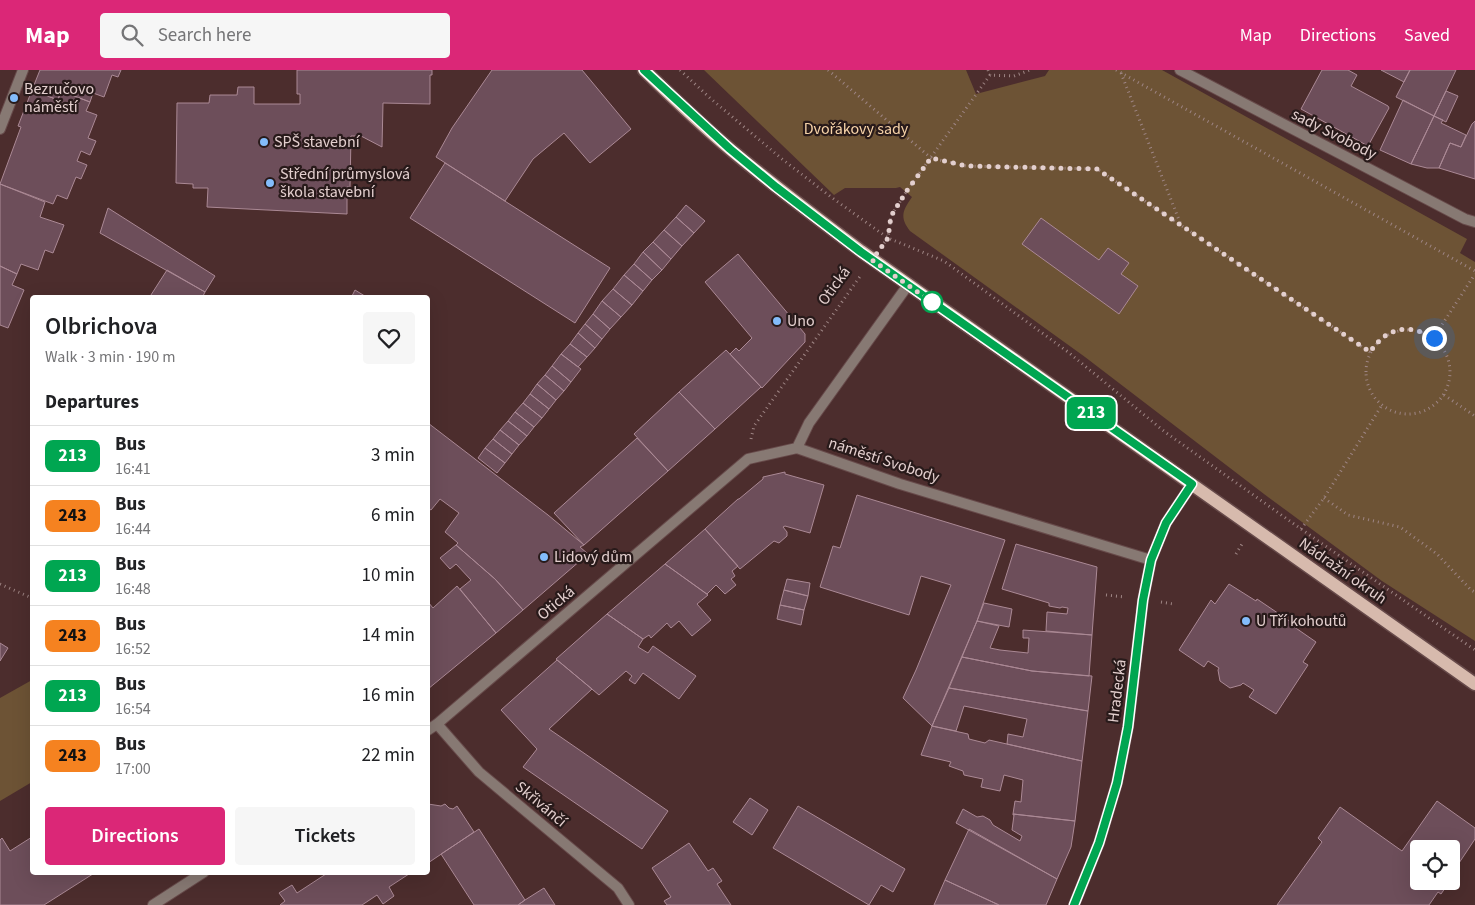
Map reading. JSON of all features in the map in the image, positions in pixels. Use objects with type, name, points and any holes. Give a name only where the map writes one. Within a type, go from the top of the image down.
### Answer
[{"type":"main road","points":[[644,70],[730,149],[776,187],[872,260],[1192,484]]},
{"type":"main road","name":"Hradecká","points":[[1074,905],[1099,843],[1117,783],[1128,727],[1143,600],[1151,560],[1166,523],[1192,484]]},
{"type":"main road","name":"Nádražní okruh","points":[[1192,484],[1475,684]]},
{"type":"street","points":[[0,130],[23,70]]},
{"type":"street","name":"sady Svobody","points":[[1180,70],[1465,219],[1475,222]]},
{"type":"street","points":[[797,448],[809,422],[908,285]]},
{"type":"street","name":"Otická","points":[[432,727],[748,458],[797,448]]},
{"type":"street","name":"náměstí Svobody","points":[[797,448],[900,484],[1151,560]]},
{"type":"street","name":"Skřivánčí","points":[[432,727],[479,772],[618,888],[629,905]]},
{"type":"street","points":[[153,905],[199,875]]},
{"type":"path","points":[[680,70],[710,98],[831,198],[888,238],[944,261],[1068,352],[1166,432],[1300,529],[1475,650]]},
{"type":"path","points":[[828,70],[931,158],[966,166],[1097,169],[1370,352]]},
{"type":"path","points":[[988,70],[990,75]]},
{"type":"path","points":[[990,75],[1014,76],[1030,70]]},
{"type":"path","points":[[1116,70],[1475,273],[1434,338]]},
{"type":"path","points":[[1121,72],[1181,225]]},
{"type":"path","points":[[888,238],[891,216],[906,192],[990,75]]},
{"type":"path","name":"Otická","points":[[748,458],[754,426],[888,238]]},
{"type":"path","points":[[1411,329],[1423,332],[1434,338],[1443,346],[1449,358],[1451,370],[1449,383],[1444,395],[1435,405],[1423,412],[1409,414],[1395,412],[1382,405],[1372,395],[1366,381],[1366,366],[1370,352],[1377,342],[1387,334],[1411,329]]},
{"type":"path","points":[[1444,395],[1475,416]]},
{"type":"path","points":[[1300,529],[1324,498],[1382,405]]},
{"type":"path","points":[[1324,498],[1348,515],[1400,527],[1437,554],[1475,592]]},
{"type":"path","points":[[0,584],[30,597]]},
{"type":"green space","name":"Dvořákovy sady","points":[[704,70],[966,70],[976,94],[1045,76],[1049,70],[1162,70],[1467,239],[1460,253],[1475,262],[1475,641],[1382,581],[1264,494],[1085,357],[910,231],[903,218],[906,206],[912,197],[900,187],[845,188],[834,195]]},
{"type":"green space","points":[[30,681],[30,783],[0,801],[0,698]]},
{"type":"building","points":[[40,70],[121,70],[118,77],[112,75],[104,97],[93,93],[90,102],[61,91],[58,100],[32,90]]},
{"type":"building","name":"SPŠ stavební","points":[[297,70],[432,70],[432,75],[430,75],[430,104],[383,103],[382,147],[361,136],[351,136],[350,187],[347,187],[347,214],[207,207],[208,188],[193,188],[193,184],[176,183],[177,103],[209,103],[210,95],[237,95],[238,87],[254,87],[254,104],[300,104],[300,94],[297,94]]},
{"type":"building","points":[[492,70],[582,70],[631,129],[590,163],[564,133],[533,159],[505,201],[436,157],[452,128]]},
{"type":"building","points":[[1322,70],[1348,70],[1357,75],[1351,86],[1388,106],[1389,108],[1368,146],[1301,109]]},
{"type":"building","points":[[1381,70],[1410,70],[1404,82]]},
{"type":"building","points":[[1410,70],[1456,70],[1434,116],[1396,97]]},
{"type":"building","points":[[32,90],[58,100],[61,91],[90,102],[86,111],[97,115],[88,138],[96,141],[90,155],[81,151],[77,161],[87,165],[81,179],[76,177],[67,199],[57,195],[53,204],[0,184],[21,127],[18,126]]},
{"type":"building","points":[[1446,91],[1458,96],[1446,122],[1434,116]]},
{"type":"building","points":[[1403,100],[1434,116],[1411,164],[1380,150]]},
{"type":"building","points":[[1434,116],[1443,120],[1441,123],[1466,135],[1461,147],[1450,143],[1439,168],[1427,168],[1411,164]]},
{"type":"building","points":[[1475,121],[1475,179],[1439,168],[1450,143],[1461,147]]},
{"type":"building","points":[[445,163],[610,268],[575,323],[410,218]]},
{"type":"building","points":[[0,184],[45,202],[40,217],[64,225],[53,253],[45,250],[38,270],[21,264],[17,274],[0,266]]},
{"type":"building","points":[[686,205],[705,221],[694,233],[676,217]]},
{"type":"building","points":[[108,208],[215,276],[205,292],[100,233]]},
{"type":"building","points":[[676,217],[694,233],[682,246],[664,230]]},
{"type":"building","points":[[1041,218],[1099,260],[1108,248],[1129,263],[1121,274],[1138,286],[1119,314],[1022,244]]},
{"type":"building","points":[[664,230],[682,246],[671,259],[653,242]]},
{"type":"building","points":[[653,242],[671,259],[662,270],[643,252]]},
{"type":"building","points":[[643,252],[662,270],[652,280],[634,264]]},
{"type":"building","points":[[738,254],[805,334],[805,342],[762,388],[730,354],[736,348],[739,351],[752,338],[705,282]]},
{"type":"building","points":[[634,264],[652,280],[643,291],[624,275]]},
{"type":"building","points":[[0,266],[17,274],[12,285],[24,290],[8,328],[0,325]]},
{"type":"building","points":[[167,270],[205,292],[204,295],[151,295]]},
{"type":"building","points":[[624,275],[643,291],[632,305],[613,289]]},
{"type":"building","points":[[613,289],[632,305],[621,317],[602,301]]},
{"type":"building","points":[[355,290],[363,295],[352,295]]},
{"type":"building","points":[[602,301],[621,317],[610,329],[593,314]]},
{"type":"building","points":[[593,314],[610,329],[602,339],[585,324]]},
{"type":"building","points":[[585,324],[602,339],[595,348],[578,333]]},
{"type":"building","points":[[578,333],[595,348],[587,357],[570,344]]},
{"type":"building","points":[[570,344],[587,357],[578,367],[561,354]]},
{"type":"building","points":[[726,350],[761,387],[715,429],[679,392]]},
{"type":"building","points":[[561,354],[581,369],[571,382],[552,366]]},
{"type":"building","points":[[552,366],[571,382],[564,391],[545,375]]},
{"type":"building","points":[[545,375],[564,391],[556,400],[537,384]]},
{"type":"building","points":[[537,384],[556,400],[549,409],[530,394]]},
{"type":"building","points":[[679,392],[715,429],[668,471],[634,434]]},
{"type":"building","points":[[530,394],[549,409],[542,418],[523,403]]},
{"type":"building","points":[[523,403],[542,418],[534,427],[515,412]]},
{"type":"building","points":[[515,412],[534,427],[527,436],[508,421]]},
{"type":"building","points":[[508,421],[527,436],[519,445],[500,430]]},
{"type":"building","points":[[430,425],[548,515],[584,545],[580,547],[588,554],[523,610],[495,579],[456,545],[458,543],[445,532],[459,513],[440,499],[431,510]]},
{"type":"building","points":[[500,430],[519,445],[512,454],[493,439]]},
{"type":"building","points":[[637,438],[668,471],[584,545],[554,513]]},
{"type":"building","points":[[493,439],[512,454],[505,463],[485,448]]},
{"type":"building","points":[[485,448],[505,463],[497,473],[478,458]]},
{"type":"building","points":[[785,472],[785,474],[824,485],[810,533],[783,527],[787,532],[787,536],[779,543],[774,541],[740,569],[705,529],[763,477]]},
{"type":"building","points":[[857,495],[1005,540],[977,621],[932,726],[903,698],[951,585],[921,576],[909,615],[820,587],[833,546],[840,548]]},
{"type":"building","points":[[705,529],[738,566],[732,571],[735,576],[731,579],[736,585],[725,594],[716,585],[707,594],[665,564]]},
{"type":"building","points":[[1016,544],[1097,567],[1092,635],[1046,631],[1047,612],[1067,614],[1068,608],[1049,606],[1049,603],[1002,589]]},
{"type":"building","points":[[456,545],[495,579],[523,610],[496,633],[460,589],[471,580],[456,564],[450,569],[440,558]]},
{"type":"building","points":[[665,564],[708,595],[697,604],[711,620],[692,636],[679,621],[671,628],[667,623],[651,638],[649,635],[643,639],[607,614]]},
{"type":"building","points":[[787,579],[810,583],[808,596],[784,590]]},
{"type":"building","points":[[1229,584],[1256,601],[1257,599],[1316,642],[1303,662],[1308,665],[1276,714],[1249,697],[1254,690],[1243,683],[1230,688],[1220,681],[1219,668],[1208,661],[1204,667],[1179,650],[1211,600],[1215,604]]},
{"type":"building","points":[[457,586],[496,633],[430,687],[430,604],[433,608]]},
{"type":"building","points":[[784,590],[808,596],[804,610],[780,605]]},
{"type":"building","points":[[984,603],[1012,609],[1009,627],[977,621]]},
{"type":"building","points":[[780,605],[804,610],[801,625],[777,619]]},
{"type":"building","points":[[607,614],[643,639],[638,647],[648,653],[653,646],[696,676],[679,699],[643,673],[635,684],[629,680],[632,676],[626,671],[599,695],[556,659]]},
{"type":"building","points":[[977,621],[999,626],[990,648],[1000,650],[1028,653],[1029,638],[1023,638],[1023,630],[1092,635],[1089,676],[1032,671],[962,657]]},
{"type":"building","points":[[0,643],[8,648],[0,661]]},
{"type":"building","points":[[962,657],[1032,671],[1092,676],[1088,711],[949,688]]},
{"type":"building","points":[[557,660],[592,689],[549,729],[668,811],[642,849],[523,767],[537,749],[501,710]]},
{"type":"building","points":[[949,688],[1088,711],[1082,761],[1007,744],[1008,734],[1023,737],[1027,719],[964,706],[956,731],[932,726]]},
{"type":"building","points":[[932,726],[968,734],[969,739],[985,743],[989,740],[1082,761],[1075,821],[1013,814],[1015,801],[1021,802],[1023,780],[1004,775],[1000,791],[981,787],[983,779],[964,775],[963,771],[949,766],[951,762],[921,755]]},
{"type":"building","points":[[750,798],[768,810],[752,835],[733,822]]},
{"type":"building","points":[[1437,801],[1475,828],[1475,839],[1460,862],[1460,840],[1410,840],[1410,890],[1444,890],[1441,894],[1438,892],[1429,905],[1277,905],[1322,842],[1318,838],[1340,807],[1402,851]]},
{"type":"building","points":[[430,804],[441,806],[445,804],[453,809],[457,806],[474,832],[430,862]]},
{"type":"building","points":[[798,806],[905,869],[893,892],[881,885],[869,905],[773,848]]},
{"type":"building","points":[[963,809],[977,817],[983,816],[990,820],[993,825],[1020,841],[1022,836],[1012,830],[1013,814],[1075,821],[1071,847],[1057,879],[956,823]]},
{"type":"building","points":[[479,829],[525,900],[518,905],[474,905],[441,854]]},
{"type":"building","points":[[969,829],[1057,879],[1046,905],[999,905],[945,880]]},
{"type":"building","points":[[2,838],[10,851],[30,838],[30,875],[91,875],[44,905],[0,905],[0,840]]},
{"type":"building","points":[[689,843],[708,871],[713,868],[722,881],[717,884],[731,905],[667,905],[664,901],[671,897],[652,868]]},
{"type":"building","points":[[324,875],[407,875],[389,887],[394,896],[383,904],[377,895],[362,905],[280,905],[285,901],[279,893],[292,885],[297,893]]},
{"type":"building","points":[[945,880],[999,905],[934,905]]},
{"type":"building","points":[[544,888],[555,905],[518,905],[525,900]]},
{"type":"bus line","name":"213","points":[[644,70],[730,149],[861,252],[1192,484],[1166,523],[1151,560],[1143,600],[1128,727],[1122,761],[1099,843],[1074,905]]},
{"type":"place","name":"Bezručovo náměstí","points":[[14,98]]},
{"type":"place","name":"SPŠ stavební","points":[[264,142]]},
{"type":"place","name":"Střední průmyslová škola stavební","points":[[270,183]]},
{"type":"place","name":"Uno","points":[[777,321]]},
{"type":"place","name":"Lidový dům","points":[[544,557]]},
{"type":"place","name":"U Tří kohoutů","points":[[1246,621]]},
{"type":"route","points":[[932,302],[872,260],[888,238],[891,216],[931,158],[966,166],[1097,169],[1370,352],[1377,342],[1387,334],[1399,330],[1411,329],[1423,332],[1434,338]]}]
